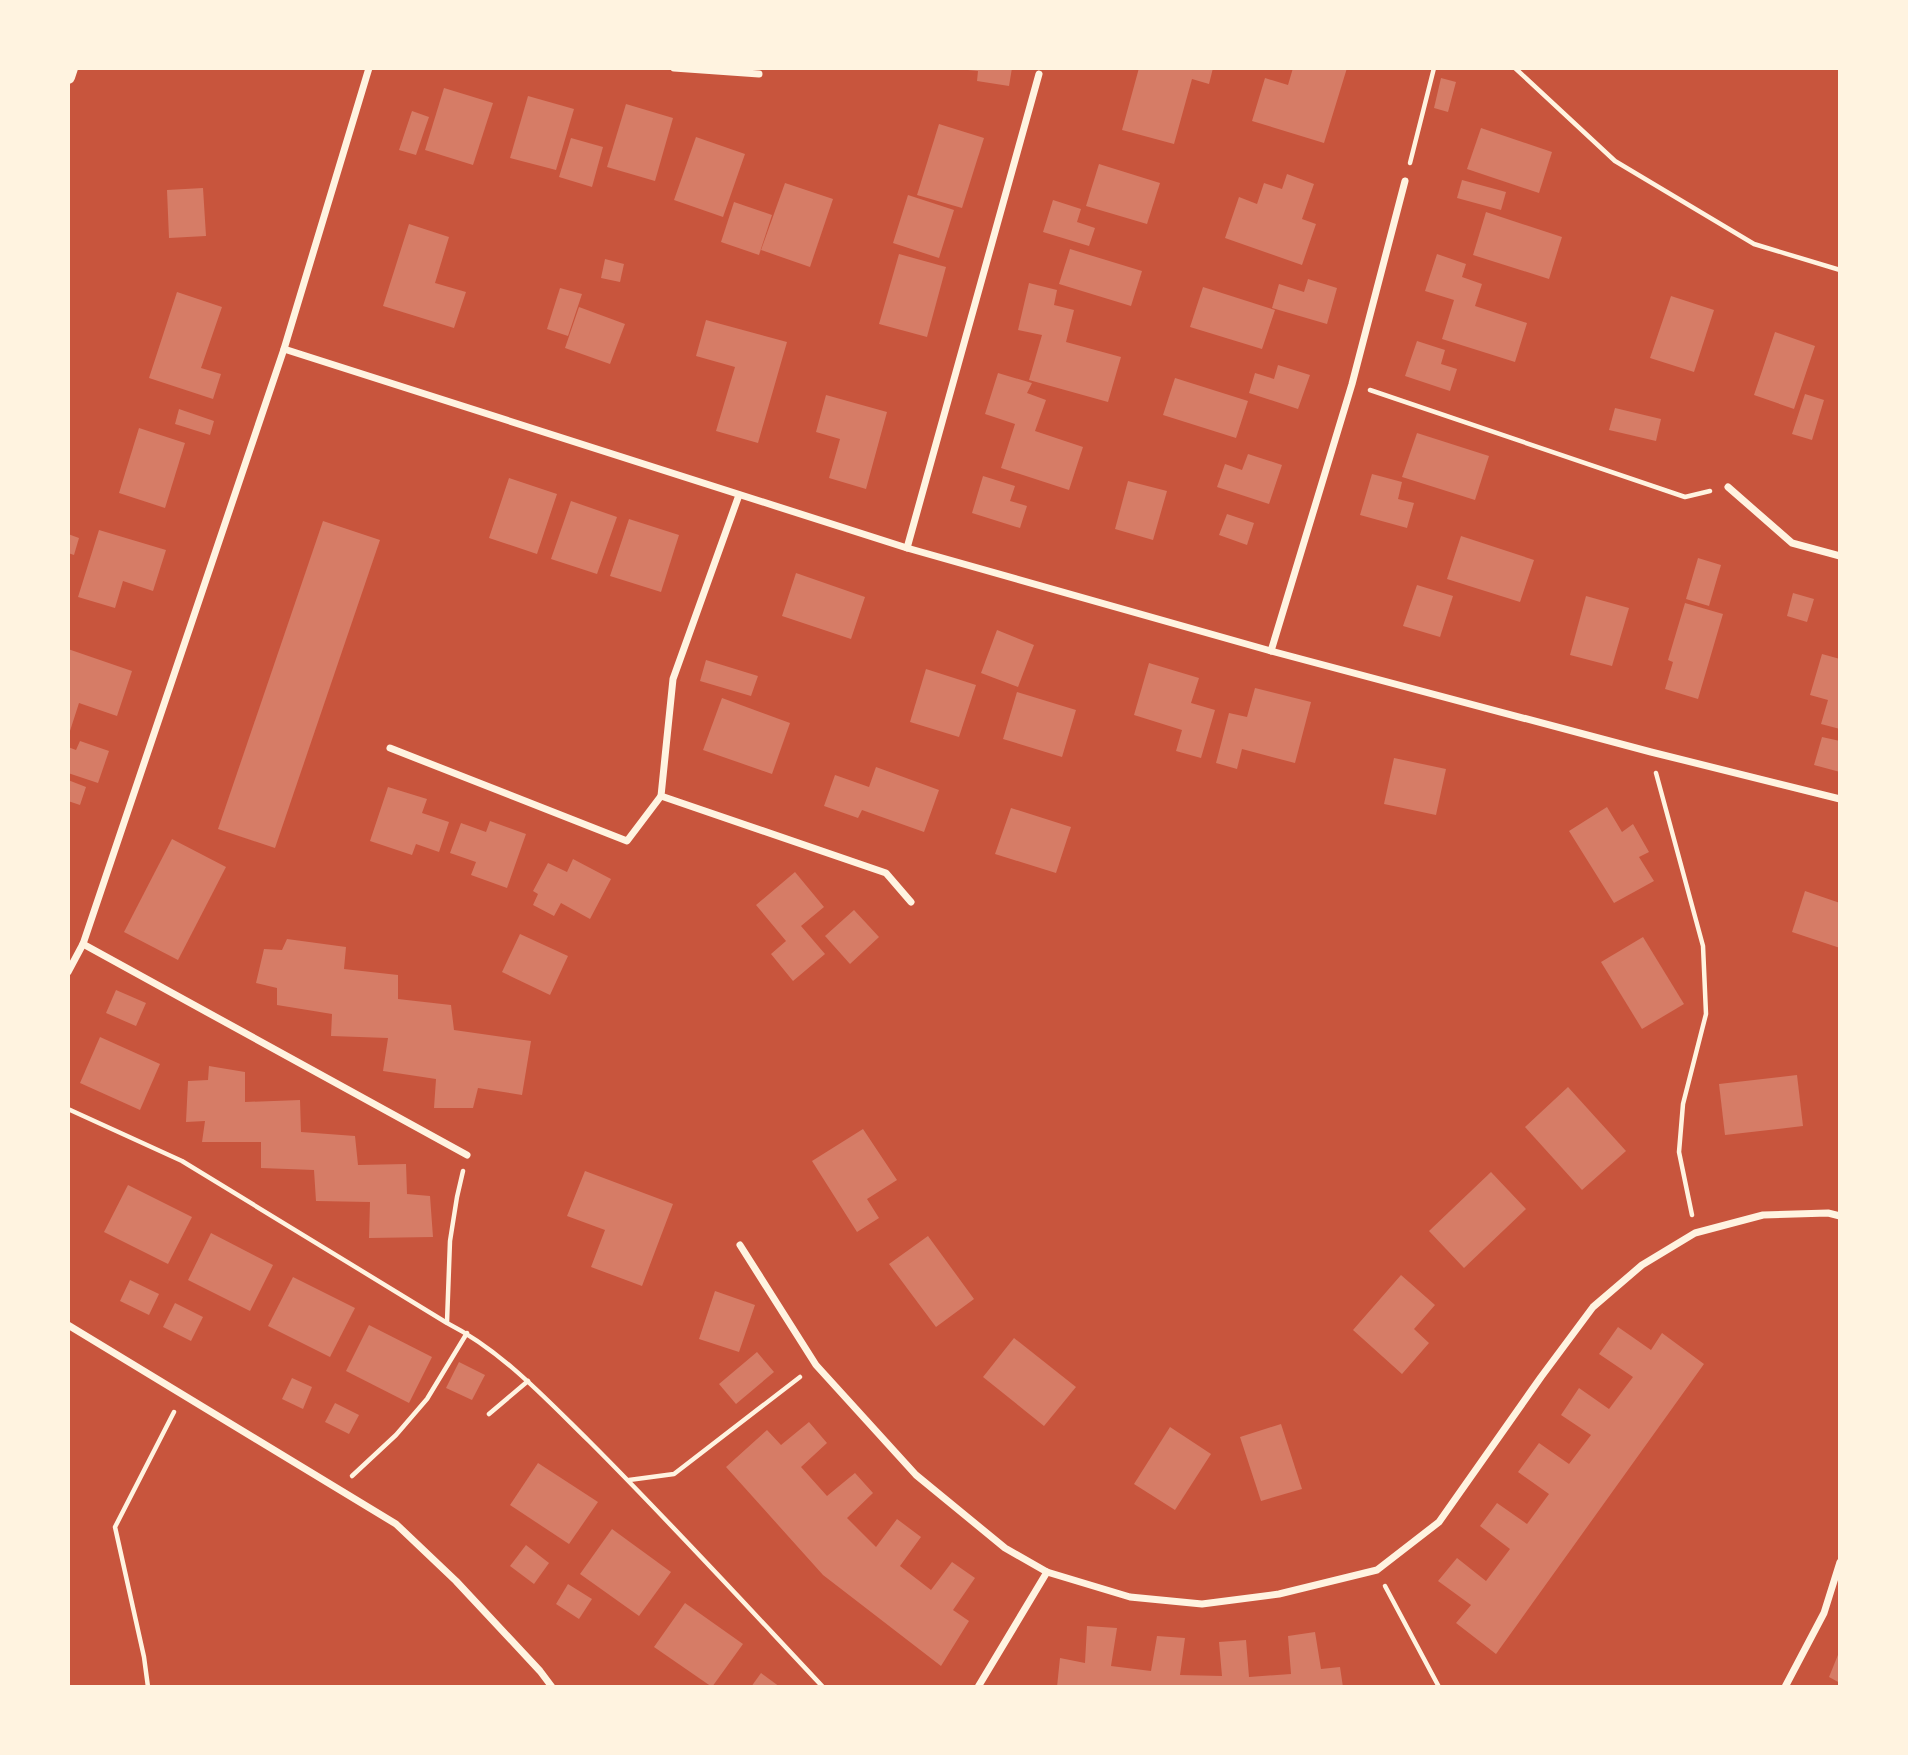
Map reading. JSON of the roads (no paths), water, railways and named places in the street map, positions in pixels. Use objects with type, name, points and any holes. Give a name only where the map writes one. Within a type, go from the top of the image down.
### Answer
[{"type":"main road","points":[[68,78],[71,68]]},
{"type":"street","points":[[68,972],[83,944],[284,349],[369,68]]},
{"type":"street","points":[[674,68],[759,74]]},
{"type":"street","points":[[907,548],[1039,74]]},
{"type":"street","points":[[1271,651],[1352,384],[1405,181]]},
{"type":"street","points":[[284,349],[907,548],[1271,651],[1840,799]]},
{"type":"street","points":[[1728,487],[1792,543],[1840,556]]},
{"type":"street","points":[[390,748],[627,841],[661,796],[673,679],[739,495]]},
{"type":"street","points":[[661,796],[887,873],[911,902]]},
{"type":"street","points":[[83,944],[467,1155]]},
{"type":"street","points":[[740,1245],[816,1365],[916,1475],[1005,1548],[1047,1572],[1130,1597],[1202,1604],[1279,1594],[1377,1570],[1439,1522],[1593,1307],[1642,1265],[1695,1233],[1763,1215],[1828,1213],[1840,1216]]},
{"type":"street","points":[[68,1325],[396,1524],[456,1581],[552,1687]]},
{"type":"street","points":[[1785,1687],[1824,1613],[1840,1562]]},
{"type":"street","points":[[978,1687],[1047,1572]]}]
